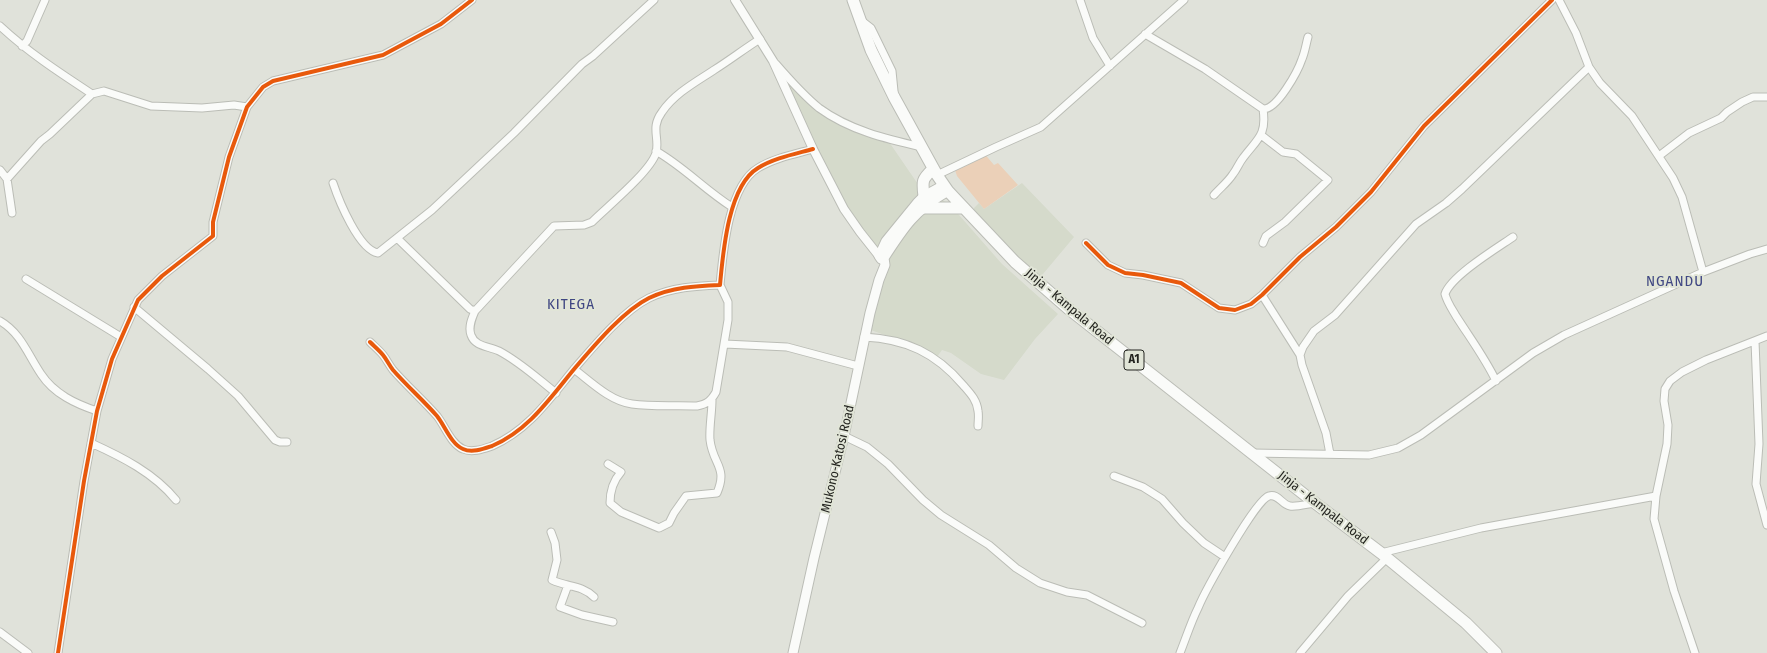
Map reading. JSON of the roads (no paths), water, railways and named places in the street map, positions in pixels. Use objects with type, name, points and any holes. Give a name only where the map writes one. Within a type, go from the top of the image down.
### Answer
[{"type":"highway","name":"Jinja - Kampala Road","points":[[853,0],[871,50],[894,97],[935,172],[946,188],[1015,262],[1045,290],[1314,503],[1384,556],[1466,623],[1496,653]]},
{"type":"highway","points":[[924,196],[922,185],[924,177],[935,172]]},
{"type":"highway","points":[[923,208],[964,208]]},
{"type":"main road","points":[[883,260],[886,241],[895,229],[924,196],[946,188]]},
{"type":"main road","points":[[883,260],[904,228],[923,208],[946,188]]},
{"type":"main road","name":"Mukono-Katosi Road","points":[[793,653],[814,558],[844,436],[864,337],[883,260]]},
{"type":"street","points":[[22,46],[27,41],[45,0]]},
{"type":"street","points":[[58,653],[97,411],[121,337],[138,300],[162,276],[213,236],[213,222],[229,156],[247,108],[268,83],[383,55],[441,24],[472,0]]},
{"type":"street","points":[[333,183],[348,218],[365,246],[372,252],[378,253],[398,239],[432,210],[514,133],[582,64],[593,56],[654,0]]},
{"type":"street","points":[[735,0],[773,61],[813,149],[844,209],[860,232],[883,260]]},
{"type":"street","points":[[1080,0],[1093,38],[1110,66]]},
{"type":"street","points":[[935,172],[1041,127],[1184,0]]},
{"type":"street","points":[[1086,243],[1108,265],[1125,273],[1144,275],[1181,283],[1219,308],[1235,310],[1251,304],[1300,257],[1336,227],[1371,192],[1429,121],[1552,0]]},
{"type":"street","points":[[1559,0],[1576,33],[1589,68],[1600,83],[1632,116],[1673,178],[1682,197],[1703,272]]},
{"type":"street","points":[[0,26],[22,46],[49,66],[92,94]]},
{"type":"street","points":[[1145,34],[1205,69],[1263,109],[1269,109],[1291,82],[1302,60],[1308,37]]},
{"type":"street","points":[[556,393],[511,358],[494,349],[481,346],[471,336],[470,328],[475,311],[554,226],[584,225],[592,222],[639,176],[650,163],[656,151],[655,128],[659,116],[664,108],[678,95],[760,39]]},
{"type":"street","points":[[773,61],[806,97],[833,116],[878,137],[922,147]]},
{"type":"street","points":[[1300,355],[1303,347],[1314,331],[1335,315],[1416,224],[1446,203],[1462,189],[1589,68]]},
{"type":"street","points":[[7,179],[37,144],[50,134],[92,94],[104,91],[151,106],[202,108],[234,105],[247,108]]},
{"type":"street","points":[[1659,156],[1688,133],[1721,118],[1742,102],[1753,97],[1767,97]]},
{"type":"street","points":[[1214,195],[1234,174],[1241,161],[1258,142],[1265,120],[1263,109]]},
{"type":"street","points":[[1261,136],[1283,152],[1296,154],[1328,180],[1285,222],[1266,236],[1263,244]]},
{"type":"street","points":[[608,464],[621,472],[616,478],[610,494],[610,503],[621,512],[659,528],[669,523],[686,496],[717,493],[722,482],[721,471],[712,455],[710,438],[712,400],[716,392],[728,320],[728,302],[720,285],[724,249],[732,207],[749,175],[757,168],[765,164],[813,149]]},
{"type":"street","points":[[656,151],[672,161],[716,197],[732,207]]},
{"type":"street","points":[[0,170],[7,179],[12,213]]},
{"type":"street","points":[[1496,381],[1489,365],[1446,299],[1445,294],[1452,283],[1481,259],[1513,237]]},
{"type":"street","points":[[398,239],[449,290],[470,309],[475,311]]},
{"type":"street","points":[[1252,453],[1369,455],[1398,448],[1421,436],[1533,353],[1564,335],[1703,272],[1767,249]]},
{"type":"street","points":[[26,278],[121,337]]},
{"type":"street","points":[[370,342],[382,354],[392,369],[434,412],[453,440],[461,448],[469,451],[488,448],[507,440],[526,425],[556,393],[574,369],[628,312],[649,298],[670,290],[694,286],[720,285]]},
{"type":"street","points":[[1262,295],[1300,355],[1326,433],[1330,454]]},
{"type":"street","points":[[134,307],[238,396],[275,440],[287,442]]},
{"type":"street","points":[[0,321],[18,336],[26,346],[42,376],[47,382],[72,402],[97,411]]},
{"type":"street","points":[[1696,653],[1674,591],[1656,532],[1654,519],[1656,496],[1667,444],[1668,425],[1664,401],[1665,389],[1670,380],[1682,372],[1706,360],[1767,336]]},
{"type":"street","points":[[864,337],[880,338],[902,343],[929,354],[944,365],[974,398],[978,410],[978,426]]},
{"type":"street","points":[[1755,341],[1759,444],[1756,484],[1767,525]]},
{"type":"street","points":[[725,344],[787,347],[858,366]]},
{"type":"street","points":[[574,369],[597,387],[615,398],[631,404],[697,406],[706,404],[712,400]]},
{"type":"street","points":[[844,436],[867,447],[888,464],[923,500],[941,515],[989,545],[1016,568],[1040,583],[1067,592],[1087,595],[1142,623]]},
{"type":"street","points":[[91,443],[118,456],[132,465],[142,468],[146,473],[165,486],[176,500]]},
{"type":"street","points":[[1114,476],[1143,486],[1162,499],[1183,523],[1204,543],[1225,557]]},
{"type":"street","points":[[1180,653],[1198,607],[1225,557],[1255,510],[1266,497],[1271,495],[1290,506],[1314,503]]},
{"type":"street","points":[[1300,653],[1384,556],[1474,530],[1656,496]]},
{"type":"street","points":[[550,532],[555,543],[557,560],[552,580],[577,586],[588,591],[594,597]]},
{"type":"street","points":[[568,585],[560,607],[582,615],[614,622]]},
{"type":"street","points":[[0,632],[28,653]]},
{"type":"district","name":"NGANDU","points":[[1675,282]]},
{"type":"district","name":"KITEGA","points":[[571,305]]}]
